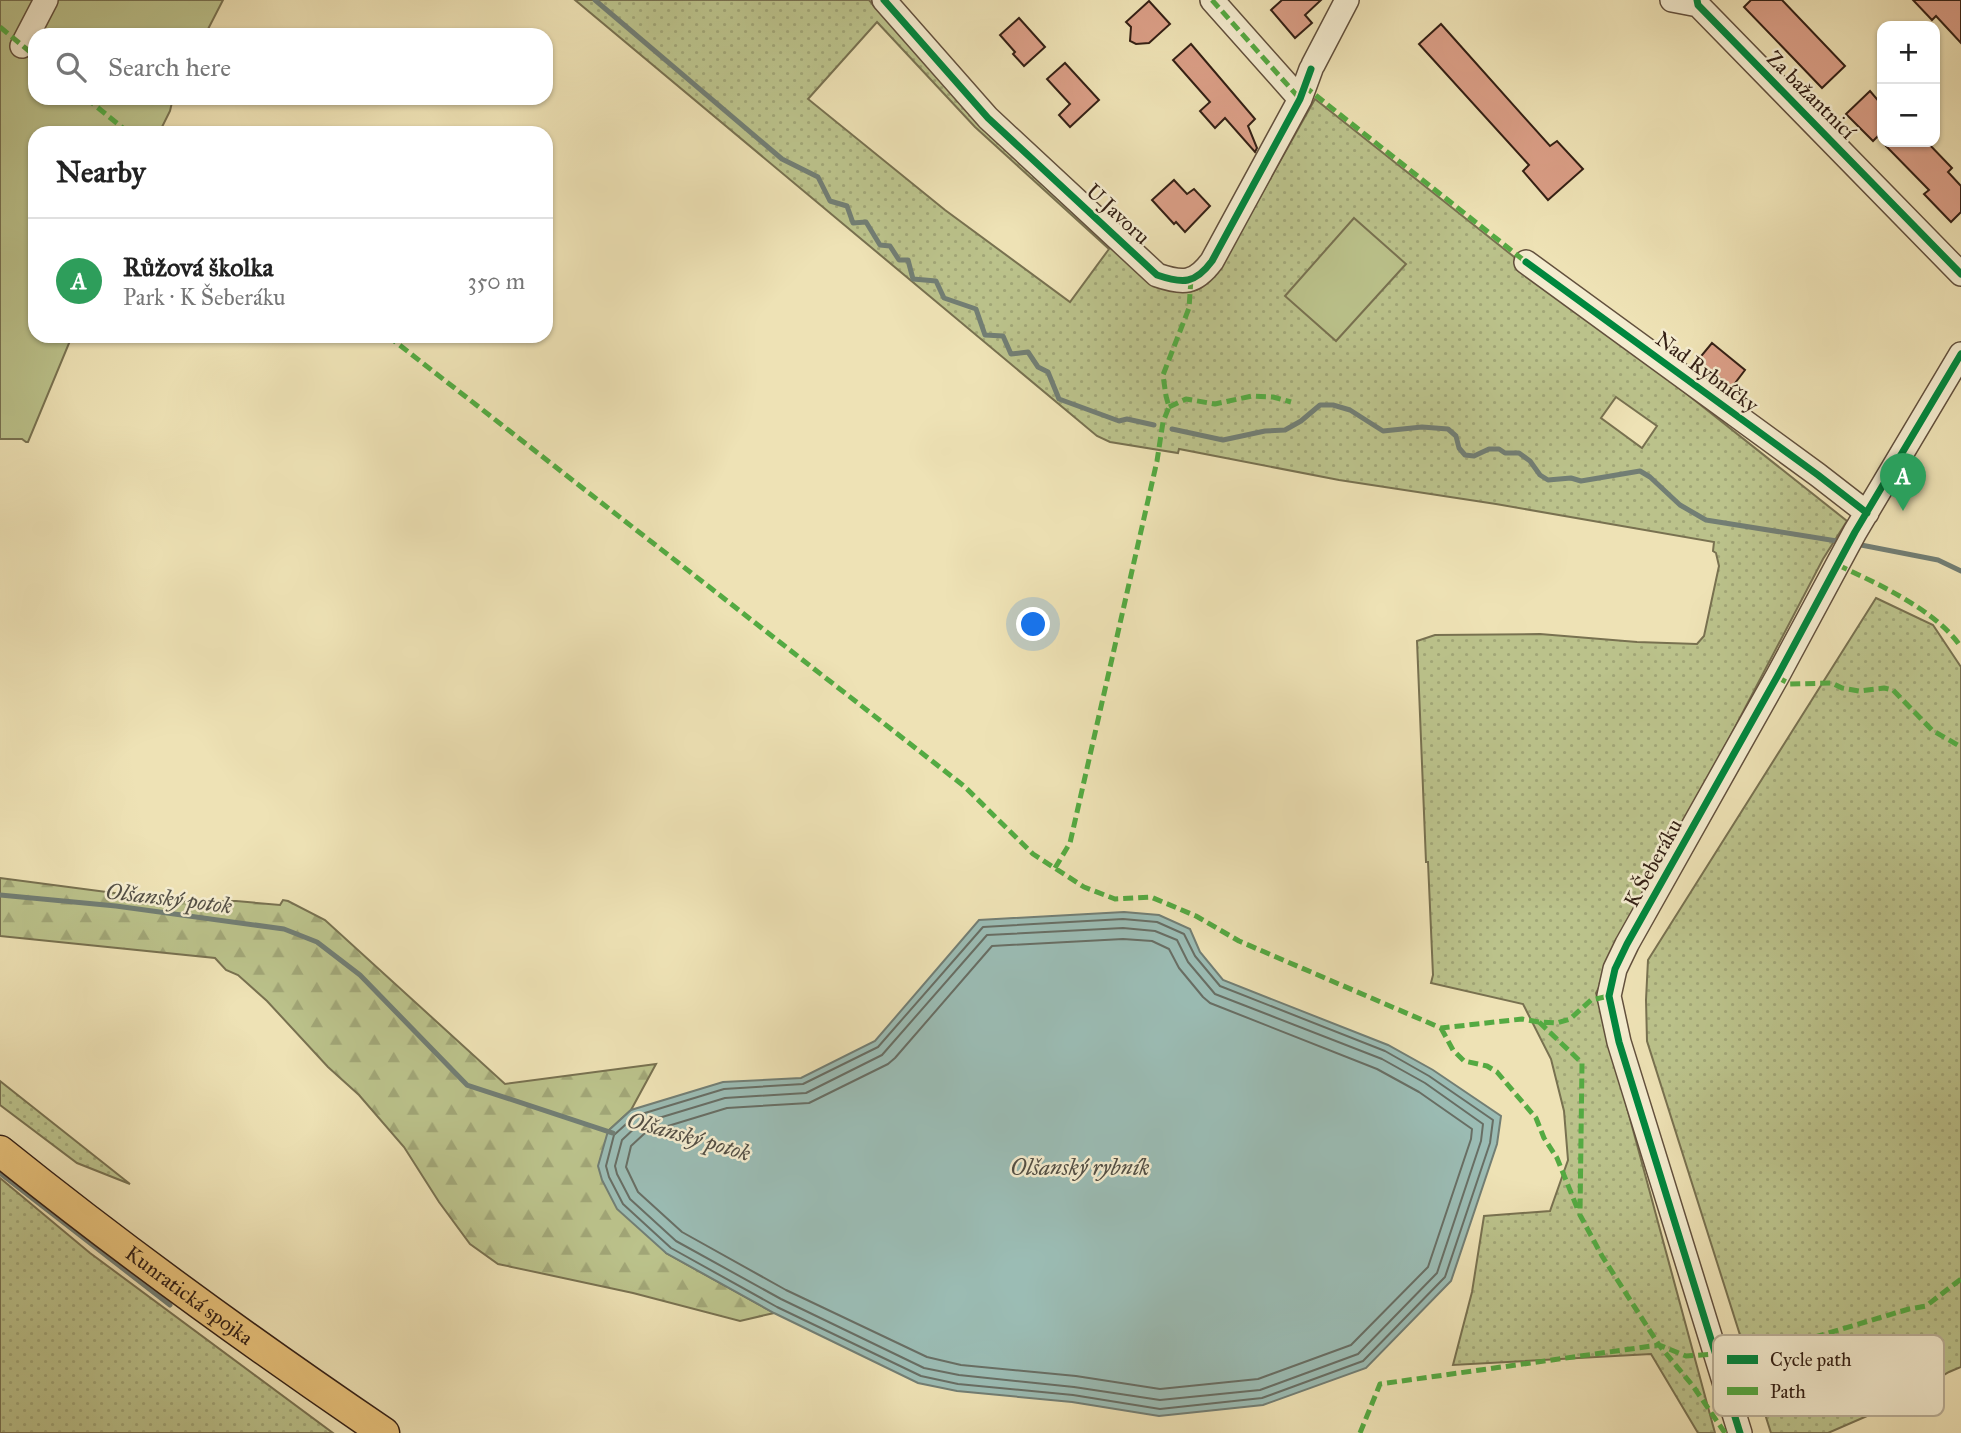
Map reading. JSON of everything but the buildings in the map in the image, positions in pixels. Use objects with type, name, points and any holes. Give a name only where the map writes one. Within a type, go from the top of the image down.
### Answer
[{"type":"main road","name":"Kunratická spojka","points":[[0,1151],[200,1303],[384,1433]]},
{"type":"street","points":[[31,28],[46,0]]},
{"type":"street","name":"U Javoru","points":[[884,0],[988,118],[1157,275],[1177,282],[1197,277],[1212,261],[1300,99],[1312,67],[1347,0]]},
{"type":"street","points":[[1212,0],[1300,99]]},
{"type":"street","name":"Za bažantnicí","points":[[1672,0],[1698,3],[1961,274]]},
{"type":"street","points":[[22,46],[28,34]]},
{"type":"street","name":"Nad Rybníčky","points":[[1525,262],[1818,475],[1857,530]]},
{"type":"street","name":"K Šeberáku","points":[[1713,1346],[1619,1042],[1609,996],[1615,969],[1857,530],[1961,354]]},
{"type":"street","name":"K Šeberáku","points":[[1735,1416],[1740,1433]]},
{"type":"green space","points":[[0,0],[223,0],[209,28],[28,28],[28,105],[171,105],[162,126],[28,126],[28,343],[69,343],[28,442],[22,439],[0,439]]},
{"type":"green space","points":[[575,0],[869,0],[982,127],[1156,287],[1181,291],[1190,292],[1203,286],[1225,259],[1315,99],[1847,521],[1823,559],[1596,993],[1715,1433],[1698,1433],[1651,1354],[1453,1365],[1472,1292],[1484,1216],[1550,1211],[1568,1160],[1564,1111],[1551,1059],[1523,1004],[1431,983],[1433,975],[1417,641],[1435,635],[1540,634],[1697,644],[1704,636],[1719,566],[1713,551],[1714,542],[1339,480],[1179,449],[1178,453],[1110,442],[1097,436]],"holes":[[[877,22],[975,127],[1109,249],[1070,302],[945,210],[808,99]],[[1616,397],[1657,426],[1642,448],[1601,418]]]},
{"type":"green space","points":[[1354,218],[1406,264],[1336,341],[1285,296]]},
{"type":"green space","points":[[1876,598],[1933,625],[1961,667],[1961,1367],[1944,1375],[1944,1335],[1740,1335],[1647,1041],[1648,960]]},
{"type":"green space","points":[[0,878],[175,901],[236,901],[280,905],[283,900],[288,901],[325,920],[505,1084],[656,1064],[631,1110],[608,1131],[666,1253],[774,1313],[740,1321],[633,1293],[498,1264],[470,1244],[404,1147],[359,1095],[238,975],[226,970],[215,958],[0,936]]},
{"type":"green space","points":[[0,1081],[130,1184],[77,1163],[0,1105]]},
{"type":"green space","points":[[0,1178],[90,1253],[333,1433],[0,1433]]},
{"type":"green space","points":[[1766,1416],[1867,1416],[1828,1433],[1771,1433]]},
{"type":"water","name":"Olšanský rybník","points":[[1124,912],[1159,915],[1190,929],[1200,952],[1223,980],[1388,1045],[1433,1070],[1501,1116],[1497,1144],[1451,1281],[1366,1368],[1263,1405],[1159,1416],[1072,1402],[957,1391],[918,1383],[774,1313],[666,1253],[617,1209],[598,1166],[608,1131],[631,1110],[723,1082],[801,1078],[875,1041],[979,920]]},
{"type":"waterway","points":[[595,0],[782,159],[818,177],[830,201],[847,206],[853,223],[866,222],[880,245],[890,246],[899,260],[908,260],[913,279],[936,281],[944,298],[976,309],[985,335],[1003,336],[1011,354],[1028,352],[1038,367],[1048,372],[1059,399],[1119,421],[1127,419],[1154,425]]},
{"type":"waterway","name":"Olšanský potok","points":[[1172,429],[1223,440],[1265,431],[1285,430],[1320,405],[1333,405],[1350,410],[1383,431],[1422,427],[1448,429],[1456,436],[1459,448],[1465,455],[1474,456],[1489,449],[1519,453],[1548,480],[1571,478],[1581,481],[1640,471],[1680,505],[1706,520],[1843,542]]},
{"type":"waterway","name":"Olšanský potok","points":[[1856,544],[1938,560],[1961,571]]},
{"type":"waterway","name":"Olšanský potok","points":[[0,895],[116,906],[284,929],[317,942],[360,975],[467,1085],[613,1133]]},
{"type":"waterway","points":[[0,1173],[170,1305]]},
{"type":"marked path","points":[[1212,0],[1300,99]]},
{"type":"marked path","points":[[0,27],[28,50]]},
{"type":"marked path","points":[[1304,86],[1526,262]]},
{"type":"marked path","points":[[95,105],[120,126]]},
{"type":"marked path","points":[[1055,868],[1070,843],[1157,461],[1163,422],[1169,407],[1163,375],[1189,308],[1191,279]]},
{"type":"marked path","points":[[397,343],[964,786],[1033,854],[1084,887],[1115,899],[1151,897],[1196,916],[1239,941],[1441,1028],[1522,1019],[1557,1023],[1570,1019],[1591,1000],[1609,996]]},
{"type":"marked path","points":[[1169,407],[1186,399],[1215,404],[1252,396],[1273,397],[1291,402]]},
{"type":"marked path","points":[[1838,565],[1922,610],[1937,621],[1961,647]]},
{"type":"marked path","points":[[1777,677],[1790,684],[1832,683],[1859,691],[1884,688],[1893,690],[1932,730],[1961,747]]},
{"type":"marked path","points":[[1539,1022],[1582,1063],[1580,1215],[1602,1256],[1659,1345],[1686,1356],[1713,1354]]},
{"type":"marked path","points":[[1441,1028],[1453,1050],[1464,1061],[1487,1066],[1497,1072],[1536,1118],[1544,1138],[1557,1158],[1578,1210]]},
{"type":"marked path","points":[[1822,1335],[1926,1306],[1961,1279]]},
{"type":"marked path","points":[[1360,1433],[1380,1384],[1659,1345],[1713,1415]]},
{"type":"marked path","points":[[1713,1416],[1725,1433]]},
{"type":"cycle path","points":[[884,0],[988,118],[1157,275],[1174,280],[1194,278],[1212,261],[1300,99],[1311,69]]},
{"type":"cycle path","points":[[1697,0],[1698,5],[1961,274]]},
{"type":"cycle path","points":[[1526,262],[1867,513]]},
{"type":"cycle path","points":[[1713,1346],[1619,1042],[1609,996],[1615,969],[1855,532],[1961,354]]},
{"type":"cycle path","points":[[1735,1416],[1740,1433]]},
{"type":"place","name":"Růžová školka","points":[[1903,511]]}]
